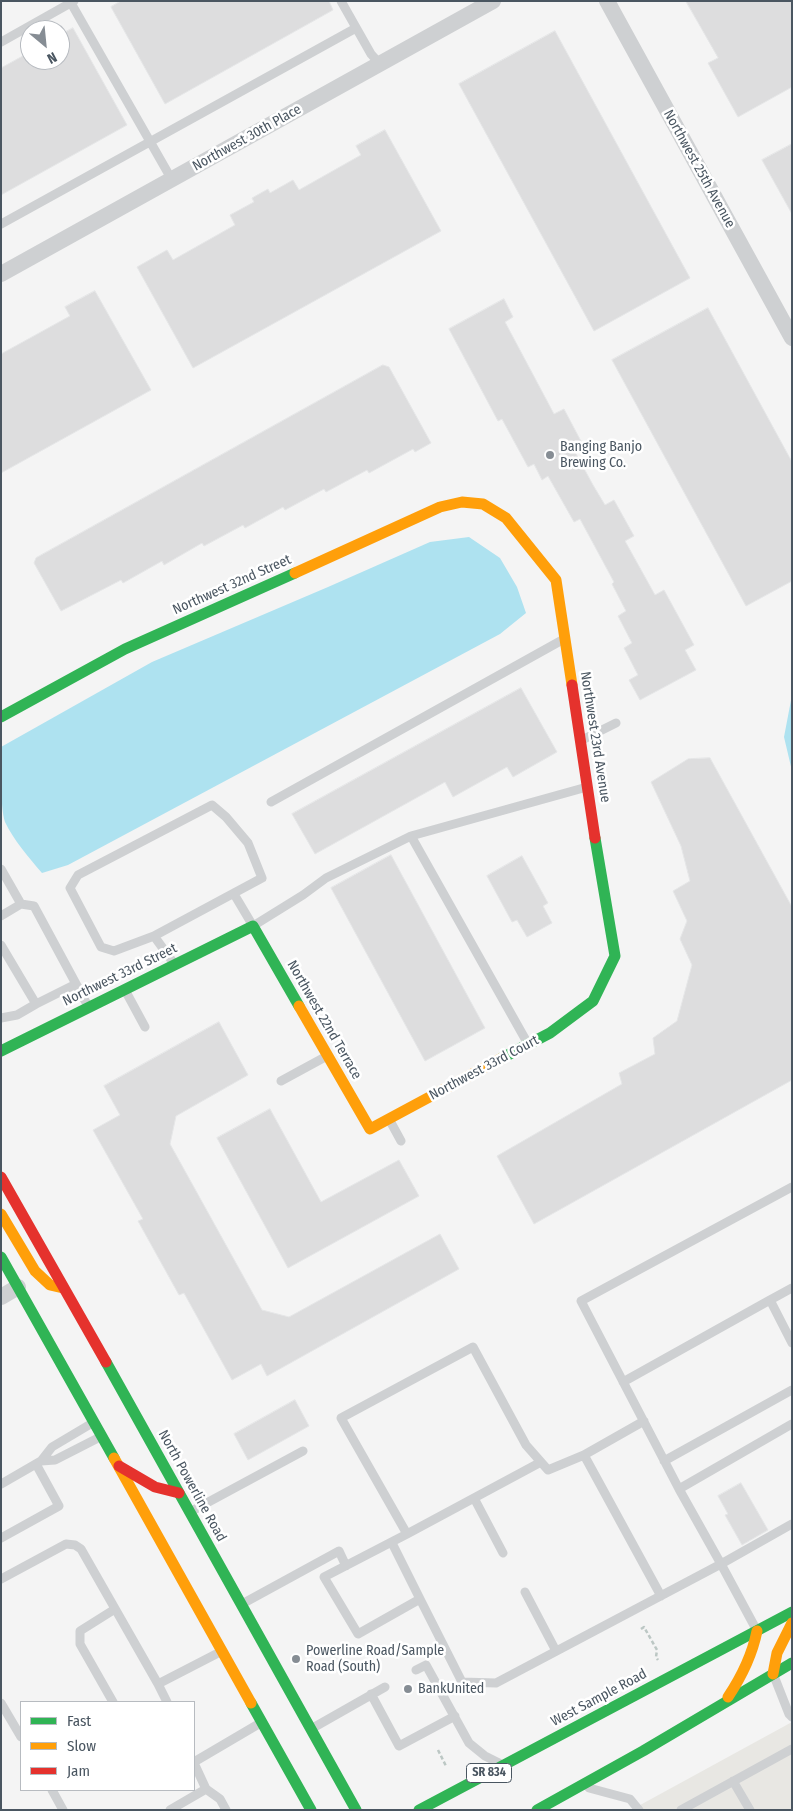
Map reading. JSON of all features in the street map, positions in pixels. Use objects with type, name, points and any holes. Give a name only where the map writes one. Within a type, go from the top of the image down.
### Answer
[{"type":"main road","name":"Northwest 32nd Street","points":[[1,718],[126,649],[440,508],[462,502],[483,504]]},
{"type":"main road","name":"Northwest 23rd Avenue","points":[[483,504],[506,518],[556,580],[615,956],[593,1000]]},
{"type":"main road","name":"Northwest 33rd Street","points":[[1,1051],[253,926]]},
{"type":"main road","name":"Northwest 22nd Terrace","points":[[253,926],[370,1129]]},
{"type":"main road","name":"Northwest 33rd Court","points":[[370,1129],[550,1033],[593,1000]]},
{"type":"main road","name":"North Powerline Road","points":[[1,1177],[65,1288],[356,1810]]},
{"type":"main road","points":[[1,1214],[34,1269],[48,1284],[65,1288]]},
{"type":"main road","points":[[1,1257],[312,1810]]},
{"type":"main road","points":[[119,1466],[155,1486],[179,1493]]},
{"type":"main road","name":"West Sample Road","points":[[419,1810],[792,1612]]},
{"type":"main road","points":[[773,1674],[777,1653],[792,1623]]},
{"type":"main road","points":[[724,1702],[745,1672],[754,1654],[757,1631]]},
{"type":"main road","points":[[537,1810],[773,1674],[791,1667]]},
{"type":"street","name":"Northwest 30th Place","points":[[1,274],[493,1]]},
{"type":"street","name":"Northwest 25th Avenue","points":[[607,1],[792,338]]},
{"type":"street","points":[[1,1297],[18,1287]]},
{"type":"lane","points":[[341,1],[371,54],[380,64]]},
{"type":"lane","points":[[1,42],[72,2],[172,180]]},
{"type":"lane","points":[[1,224],[356,28]]},
{"type":"lane","points":[[271,802],[565,638]]},
{"type":"lane","points":[[580,742],[616,723]]},
{"type":"lane","points":[[234,894],[253,926],[303,895],[326,878],[410,836],[587,787]]},
{"type":"lane","points":[[212,805],[226,816],[248,843],[262,878],[154,936],[114,951],[101,947],[70,888],[78,875],[212,805]]},
{"type":"lane","points":[[410,836],[529,1044]]},
{"type":"lane","points":[[1,869],[20,904]]},
{"type":"lane","points":[[1,916],[20,904],[34,906],[89,1008]]},
{"type":"lane","points":[[154,936],[175,965]]},
{"type":"lane","points":[[1,944],[36,1004]]},
{"type":"lane","points":[[1,1018],[17,1015],[76,984]]},
{"type":"lane","points":[[125,990],[145,1027]]},
{"type":"lane","points":[[281,1081],[328,1056]]},
{"type":"lane","points":[[389,1119],[401,1141]]},
{"type":"lane","points":[[757,1631],[664,1461],[581,1301],[792,1187]]},
{"type":"lane","points":[[623,1382],[792,1288]]},
{"type":"lane","points":[[770,1300],[792,1343]]},
{"type":"lane","points":[[407,1534],[342,1418],[473,1347],[526,1445],[548,1470],[584,1455],[644,1421]]},
{"type":"lane","points":[[664,1461],[792,1390]]},
{"type":"lane","points":[[1,1484],[38,1463],[52,1447],[94,1422]]},
{"type":"lane","points":[[679,1488],[792,1424]]},
{"type":"lane","points":[[38,1463],[55,1460],[102,1436]]},
{"type":"lane","points":[[190,1512],[303,1451]]},
{"type":"lane","points":[[584,1455],[661,1596]]},
{"type":"lane","points":[[420,1599],[358,1634],[324,1577],[392,1543],[541,1462]]},
{"type":"lane","points":[[1,1538],[59,1506],[38,1463]]},
{"type":"lane","points":[[474,1498],[503,1553]]},
{"type":"lane","points":[[392,1543],[462,1682],[496,1683],[721,1564],[792,1524]]},
{"type":"lane","points":[[1,1579],[66,1544],[76,1545],[81,1549],[167,1701]]},
{"type":"lane","points":[[242,1604],[339,1551],[346,1566]]},
{"type":"lane","points":[[524,1592],[556,1651]]},
{"type":"lane","points":[[112,1701],[80,1644],[79,1636],[80,1631],[115,1609]]},
{"type":"lane","points":[[158,1684],[222,1651]]},
{"type":"lane","points":[[416,1670],[426,1665],[469,1743],[485,1756],[504,1765]]},
{"type":"lane","points":[[773,1674],[792,1718]]},
{"type":"lane","points":[[311,1729],[384,1687]]},
{"type":"lane","points":[[371,1694],[399,1746],[455,1716]]},
{"type":"lane","points":[[1,1703],[20,1735]]},
{"type":"lane","points":[[195,1762],[262,1722]]},
{"type":"lane","points":[[681,1810],[792,1749]]},
{"type":"lane","points":[[195,1765],[206,1789],[220,1799],[226,1810]]},
{"type":"lane","points":[[733,1781],[750,1810]]},
{"type":"lane","points":[[581,1786],[630,1799],[639,1810]]},
{"type":"lane","points":[[170,1810],[206,1789]]},
{"type":"lane","points":[[54,1791],[63,1810]]},
{"type":"path","points":[[641,1629],[644,1627],[657,1650],[656,1657],[661,1666]]},
{"type":"path","points":[[438,1750],[446,1766]]},
{"type":"shaded area","points":[[792,1722],[792,1810],[631,1810]]},
{"type":"water","points":[[469,537],[500,558],[517,587],[526,613],[500,634],[68,865],[42,873],[12,835],[3,815],[1,747],[152,662],[430,542]]},
{"type":"water","points":[[792,695],[792,771],[784,737]]},
{"type":"building","points":[[121,1],[329,1],[333,10],[165,104],[111,7]]},
{"type":"building","points":[[686,1],[792,1],[792,87],[738,117],[708,63],[718,58]]},
{"type":"building","points":[[73,28],[127,125],[1,195],[1,68],[20,58],[20,70],[70,70],[70,30]]},
{"type":"building","points":[[555,31],[690,278],[594,331],[459,84]]},
{"type":"building","points":[[385,130],[441,231],[193,368],[137,267],[167,250],[173,260],[235,225],[230,215],[254,202],[252,198],[268,189],[270,193],[293,180],[299,190],[361,155],[356,146]]},
{"type":"building","points":[[792,144],[792,214],[762,160]]},
{"type":"building","points":[[95,291],[151,390],[1,473],[1,354],[70,316],[65,307]]},
{"type":"building","points":[[504,299],[513,317],[505,322],[554,414],[564,409],[583,445],[574,450],[593,485],[605,505],[614,500],[634,536],[625,541],[655,595],[664,590],[694,645],[685,650],[696,670],[640,700],[629,680],[638,675],[624,648],[632,643],[618,616],[626,611],[612,584],[614,582],[580,519],[574,522],[548,476],[542,480],[534,464],[528,467],[502,419],[498,421],[449,329]]},
{"type":"building","points":[[708,308],[792,462],[792,581],[746,606],[612,360]]},
{"type":"building","points":[[383,365],[389,367],[431,443],[415,452],[413,449],[369,473],[367,470],[326,492],[324,489],[285,510],[283,507],[245,528],[243,525],[204,546],[202,543],[164,565],[162,561],[123,583],[121,580],[61,611],[34,563],[36,558]]},
{"type":"building","points":[[521,688],[557,752],[513,777],[507,767],[453,797],[445,782],[315,854],[292,814]]},
{"type":"building","points":[[710,758],[792,907],[792,1080],[534,1224],[497,1156],[622,1084],[619,1073],[655,1054],[653,1038],[677,1021],[692,965],[680,939],[687,921],[673,891],[690,881],[681,846],[651,782],[688,759]]},
{"type":"building","points":[[391,855],[485,1028],[425,1061],[331,888]]},
{"type":"building","points":[[522,856],[548,903],[543,906],[552,923],[527,937],[517,920],[512,922],[487,876]]},
{"type":"building","points":[[219,1022],[248,1075],[176,1116],[170,1144],[262,1310],[289,1317],[440,1234],[459,1269],[267,1376],[261,1364],[232,1380],[184,1293],[179,1295],[138,1221],[143,1219],[93,1130],[120,1115],[104,1086]]},
{"type":"building","points":[[270,1109],[321,1202],[399,1160],[419,1196],[288,1268],[217,1138]]},
{"type":"building","points":[[295,1400],[309,1426],[248,1460],[234,1434]]},
{"type":"building","points":[[741,1483],[768,1530],[742,1545],[725,1515],[728,1514],[718,1496]]},
{"type":"traffic: fast","points":[[1,717],[125,649],[295,573]]},
{"type":"traffic: fast","points":[[502,1058],[550,1033],[593,1001],[615,956],[595,838]]},
{"type":"traffic: fast","points":[[1,1051],[253,926],[299,1006]]},
{"type":"traffic: fast","points":[[1,1257],[114,1458]]},
{"type":"traffic: fast","points":[[106,1362],[356,1810]]},
{"type":"traffic: fast","points":[[419,1810],[792,1612]]},
{"type":"traffic: fast","points":[[537,1810],[643,1751],[792,1663]]},
{"type":"traffic: fast","points":[[251,1703],[311,1810]]},
{"type":"traffic: slow","points":[[295,573],[440,507],[462,502],[483,504],[506,518],[556,580],[572,685]]},
{"type":"traffic: slow","points":[[299,1006],[370,1129],[502,1058]]},
{"type":"traffic: slow","points":[[1,1214],[35,1271],[50,1285],[63,1288]]},
{"type":"traffic: slow","points":[[114,1458],[251,1703]]},
{"type":"traffic: slow","points":[[773,1674],[777,1653],[792,1623]]},
{"type":"traffic: slow","points":[[728,1697],[746,1665],[757,1631]]},
{"type":"traffic: jam","points":[[572,685],[595,838]]},
{"type":"traffic: jam","points":[[1,1177],[106,1362]]},
{"type":"traffic: jam","points":[[119,1466],[155,1487],[179,1493]]},
{"type":"place","name":"Banging Banjo Brewing Co.","points":[[550,455]]},
{"type":"place","name":"Powerline Road/Sample Road (South)","points":[[296,1659]]},
{"type":"place","name":"BankUnited","points":[[408,1689]]}]
